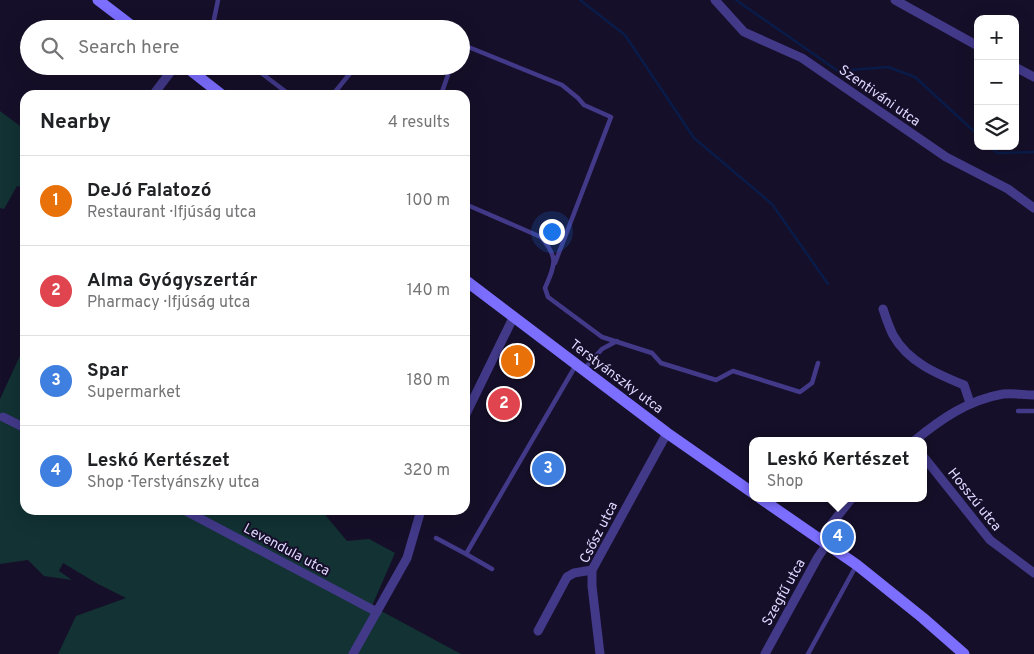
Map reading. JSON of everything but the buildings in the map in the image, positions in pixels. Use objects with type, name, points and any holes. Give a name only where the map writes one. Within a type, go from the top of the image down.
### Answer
[{"type":"main road","points":[[98,0],[124,20]]},
{"type":"main road","points":[[196,75],[216,90]]},
{"type":"main road","name":"Terstyánszky utca","points":[[470,286],[667,433],[749,490]]},
{"type":"main road","points":[[766,502],[857,565],[964,654]]},
{"type":"street","name":"Szentiváni utca","points":[[715,0],[744,32],[802,58],[946,158],[1008,190],[1034,208]]},
{"type":"street","points":[[895,0],[974,44]]},
{"type":"street","points":[[1019,69],[1034,77]]},
{"type":"street","points":[[157,90],[168,75]]},
{"type":"street","points":[[883,309],[893,335],[907,353],[933,372],[964,385],[970,403]]},
{"type":"street","points":[[470,406],[513,318]]},
{"type":"street","points":[[919,437],[939,420],[970,403],[1004,394],[1034,395]]},
{"type":"street","points":[[3,417],[20,426]]},
{"type":"street","name":"Csősz utca","points":[[600,654],[592,570],[667,433]]},
{"type":"street","name":"Hosszú utca","points":[[927,461],[990,540],[1034,573]]},
{"type":"street","name":"Szegfű utca","points":[[765,654],[818,557],[824,542],[825,532],[849,502]]},
{"type":"street","name":"Levendula utca","points":[[193,515],[377,612]]},
{"type":"street","points":[[353,654],[407,558],[417,515]]},
{"type":"street","points":[[538,631],[567,576],[592,570]]},
{"type":"lane","points":[[214,20],[218,0]]},
{"type":"lane","points":[[470,48],[562,85],[584,105],[611,117],[545,288],[548,297],[602,337],[652,352],[661,363],[716,380],[732,371],[800,392],[812,383],[818,363]]},
{"type":"lane","points":[[264,75],[283,90]]},
{"type":"lane","points":[[339,90],[350,75]]},
{"type":"lane","points":[[443,90],[448,75]]},
{"type":"lane","points":[[470,206],[542,237],[550,247],[555,264]]},
{"type":"lane","points":[[466,554],[580,367],[602,348],[617,341]]},
{"type":"lane","points":[[1018,411],[1034,411]]},
{"type":"lane","points":[[436,538],[492,569]]},
{"type":"lane","points":[[808,654],[857,565]]},
{"type":"green space","points":[[0,111],[20,126],[20,187],[17,186],[4,209],[0,208]]},
{"type":"green space","points":[[20,356],[20,515],[325,515],[347,541],[369,539],[395,553],[372,606],[461,654],[58,654],[76,616],[126,598],[63,563],[59,571],[72,580],[44,576],[28,560],[0,564],[0,399]]},
{"type":"waterway","points":[[580,0],[625,35],[694,138],[772,204],[828,284]]},
{"type":"waterway","points":[[736,0],[838,71],[888,67],[915,77],[974,131]]},
{"type":"waterway","points":[[994,150],[997,153],[1034,152]]},
{"type":"place","name":"DeJó Falatozó","points":[[517,361]]},
{"type":"place","name":"Alma Gyógyszertár","points":[[504,404]]},
{"type":"place","name":"Spar","points":[[548,469]]},
{"type":"place","name":"Leskó Kertészet","points":[[838,537]]}]
